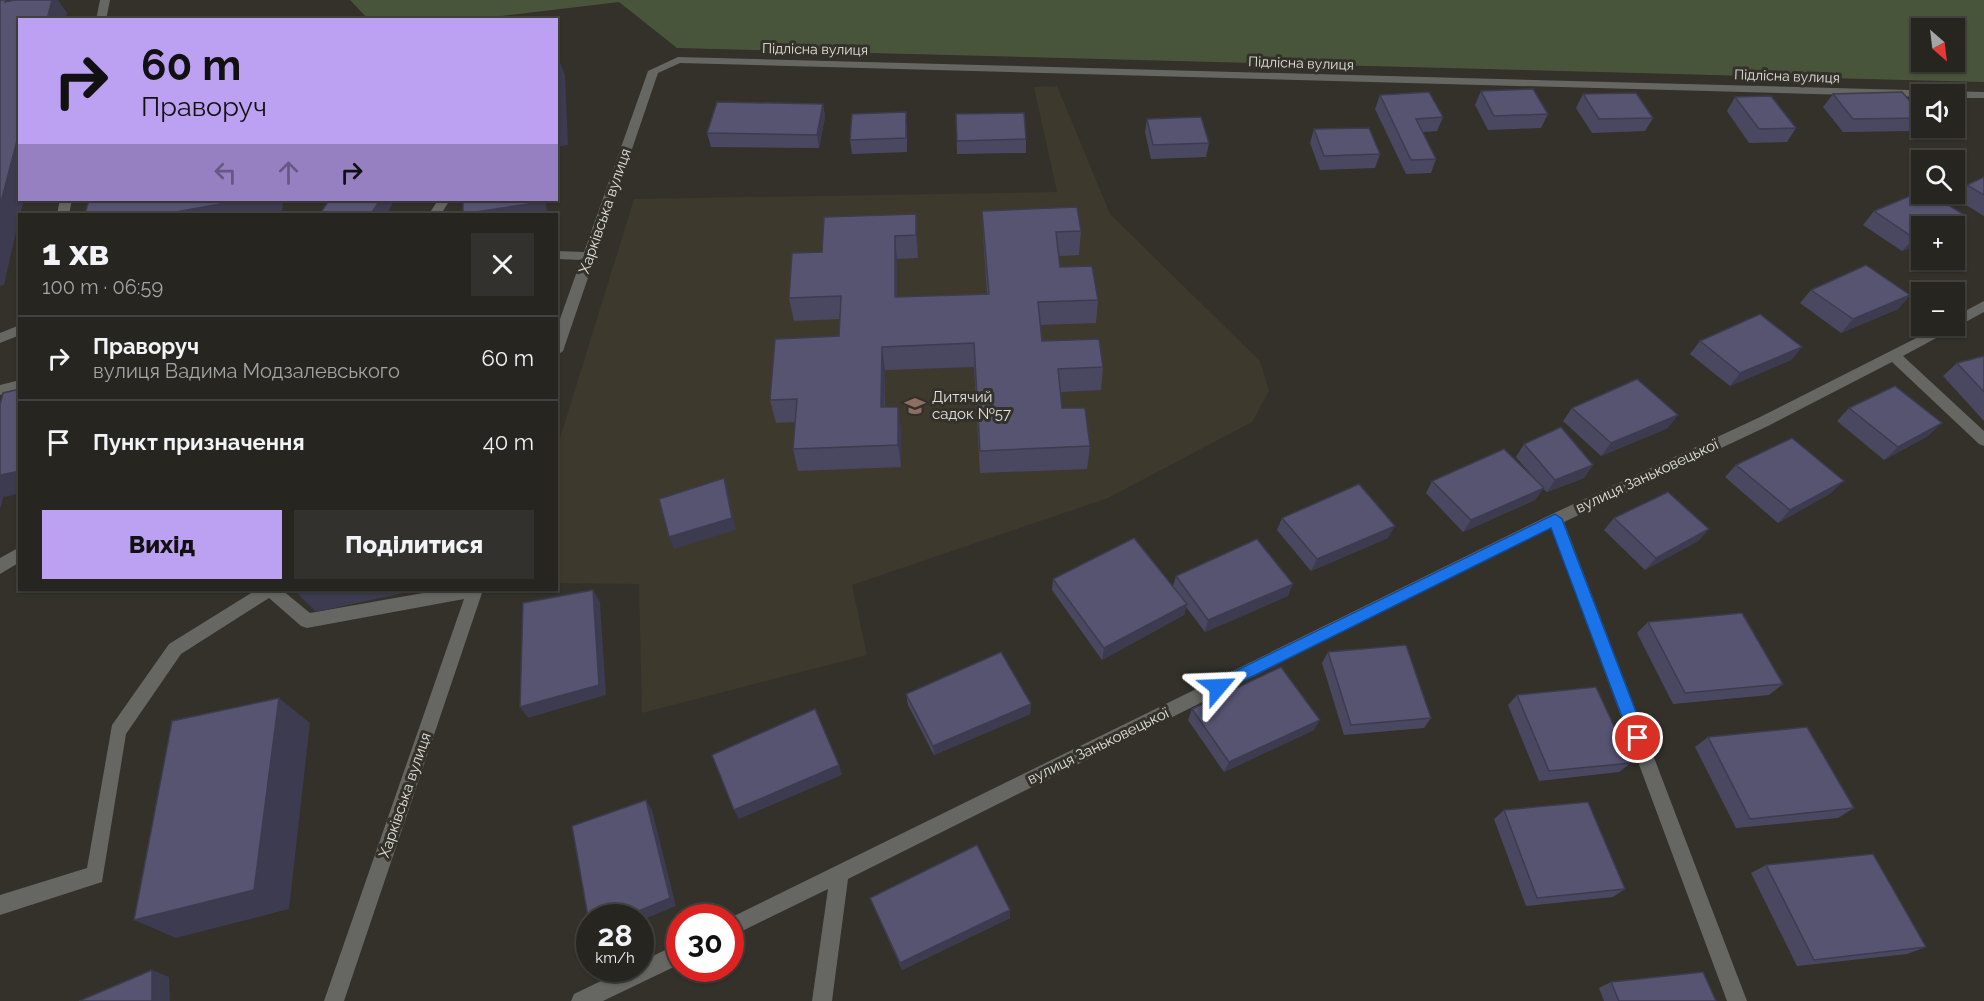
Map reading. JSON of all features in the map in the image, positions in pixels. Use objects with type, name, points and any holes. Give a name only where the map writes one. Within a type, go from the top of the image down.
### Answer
[{"type":"street","points":[[101,18],[105,0]]},
{"type":"street","name":"Підлісна вулиця","points":[[653,71],[678,60],[1911,93]]},
{"type":"street","name":"Харківська вулиця","points":[[558,345],[653,71]]},
{"type":"street","points":[[1965,95],[1984,95]]},
{"type":"street","points":[[558,255],[589,256]]},
{"type":"street","points":[[1965,317],[1984,306]]},
{"type":"street","points":[[0,338],[18,331]]},
{"type":"street","name":"вулиця Заньковецької","points":[[744,921],[1555,519],[1763,422],[1932,336]]},
{"type":"street","points":[[1895,356],[1984,440]]},
{"type":"street","points":[[0,390],[18,386]]},
{"type":"street","points":[[1555,519],[1737,1001]]},
{"type":"street","points":[[0,567],[18,554]]},
{"type":"street","points":[[0,905],[95,875],[118,731],[175,649],[267,591]]},
{"type":"street","points":[[270,591],[307,621],[470,591]]},
{"type":"street","name":"Харківська вулиця","points":[[334,1001],[475,591]]},
{"type":"street","points":[[822,1001],[839,875]]},
{"type":"street","points":[[580,1001],[666,960]]},
{"type":"shaded area","name":"Дитячий садок №57","points":[[1057,86],[1110,214],[1260,361],[1269,391],[1252,422],[1108,498],[852,585],[867,655],[642,713],[639,584],[558,583],[558,445],[634,199],[1057,192],[1034,87]]},
{"type":"green space","points":[[350,0],[1984,0],[1984,82],[677,48],[619,2],[484,18],[367,18]]},
{"type":"building","points":[[0,0],[6,0],[5,2],[52,0],[48,18],[18,18],[18,137],[0,206]]},
{"type":"building","points":[[1533,89],[1548,114],[1494,116],[1481,91]]},
{"type":"building","points":[[1429,92],[1443,117],[1416,119],[1436,159],[1411,160],[1380,95]]},
{"type":"building","points":[[1902,92],[1911,102],[1911,118],[1853,119],[1833,94]]},
{"type":"building","points":[[1636,93],[1653,118],[1599,119],[1583,94]]},
{"type":"building","points":[[1771,96],[1796,128],[1759,129],[1735,97]]},
{"type":"building","points":[[717,102],[823,104],[817,135],[707,133]]},
{"type":"building","points":[[906,112],[906,138],[850,140],[852,114]]},
{"type":"building","points":[[1024,113],[1026,139],[957,141],[956,114]]},
{"type":"building","points":[[1201,117],[1209,143],[1153,145],[1147,119]]},
{"type":"building","points":[[1369,128],[1380,154],[1324,156],[1314,129]]},
{"type":"building","points":[[1984,177],[1984,195],[1967,185]]},
{"type":"building","points":[[1911,196],[1911,204],[1947,204],[1966,216],[1911,216],[1911,236],[1874,211]]},
{"type":"building","points":[[89,201],[237,201],[170,213],[85,213]]},
{"type":"building","points":[[328,201],[379,201],[372,213],[321,213]]},
{"type":"building","points":[[463,201],[535,201],[535,203],[463,213]]},
{"type":"building","points":[[1077,207],[1081,231],[1056,232],[1060,267],[1092,266],[1098,300],[1038,302],[1042,341],[1099,339],[1103,367],[1058,369],[1062,408],[1085,408],[1090,446],[980,451],[974,343],[882,347],[881,407],[898,407],[898,445],[793,449],[797,399],[770,400],[775,339],[839,336],[841,296],[789,298],[792,253],[822,252],[824,217],[916,214],[916,235],[895,236],[895,297],[989,294],[982,211]]},
{"type":"building","points":[[1866,265],[1910,295],[1853,319],[1811,290]]},
{"type":"building","points":[[1760,314],[1802,347],[1740,373],[1700,341]]},
{"type":"building","points":[[1984,356],[1984,392],[1957,363]]},
{"type":"building","points":[[1637,379],[1678,415],[1611,443],[1572,408]]},
{"type":"building","points":[[1895,386],[1942,423],[1898,447],[1849,408]]},
{"type":"building","points":[[18,389],[18,471],[0,475],[0,405],[3,393]]},
{"type":"building","points":[[1561,427],[1593,465],[1555,480],[1524,444]]},
{"type":"building","points":[[1792,438],[1844,481],[1790,510],[1736,465]]},
{"type":"building","points":[[1504,449],[1544,488],[1471,520],[1432,481]]},
{"type":"building","points":[[724,478],[732,518],[669,537],[659,499]]},
{"type":"building","points":[[1359,484],[1395,526],[1317,559],[1282,518]]},
{"type":"building","points":[[1668,492],[1709,529],[1656,558],[1614,518]]},
{"type":"building","points":[[1134,538],[1187,604],[1104,648],[1053,579]]},
{"type":"building","points":[[1257,539],[1293,584],[1208,620],[1176,576]]},
{"type":"building","points":[[593,590],[599,685],[520,707],[523,603]]},
{"type":"building","points":[[1742,613],[1783,684],[1685,693],[1648,622]]},
{"type":"building","points":[[1406,645],[1431,718],[1351,725],[1328,652]]},
{"type":"building","points":[[1001,652],[1031,704],[933,746],[906,694]]},
{"type":"building","points":[[1281,667],[1320,720],[1229,762],[1192,709]]},
{"type":"building","points":[[1596,687],[1631,763],[1549,771],[1517,695]]},
{"type":"building","points":[[279,698],[254,890],[134,920],[172,721]]},
{"type":"building","points":[[815,709],[839,765],[734,810],[712,755]]},
{"type":"building","points":[[1807,727],[1854,808],[1750,819],[1708,737]]},
{"type":"building","points":[[646,800],[670,898],[654,905],[586,904],[572,826]]},
{"type":"building","points":[[1588,802],[1625,889],[1537,898],[1504,810]]},
{"type":"building","points":[[977,845],[1010,910],[900,963],[870,898]]},
{"type":"building","points":[[1873,854],[1926,947],[1814,960],[1766,865]]},
{"type":"building","points":[[152,970],[152,1001],[79,1001]]},
{"type":"building","points":[[1703,972],[1716,1001],[1619,1001],[1611,982]]},
{"type":"place","name":"Дитячий садок №57","points":[[915,406]]},
{"type":"route","points":[[1218,687],[1555,519],[1638,738]]}]
